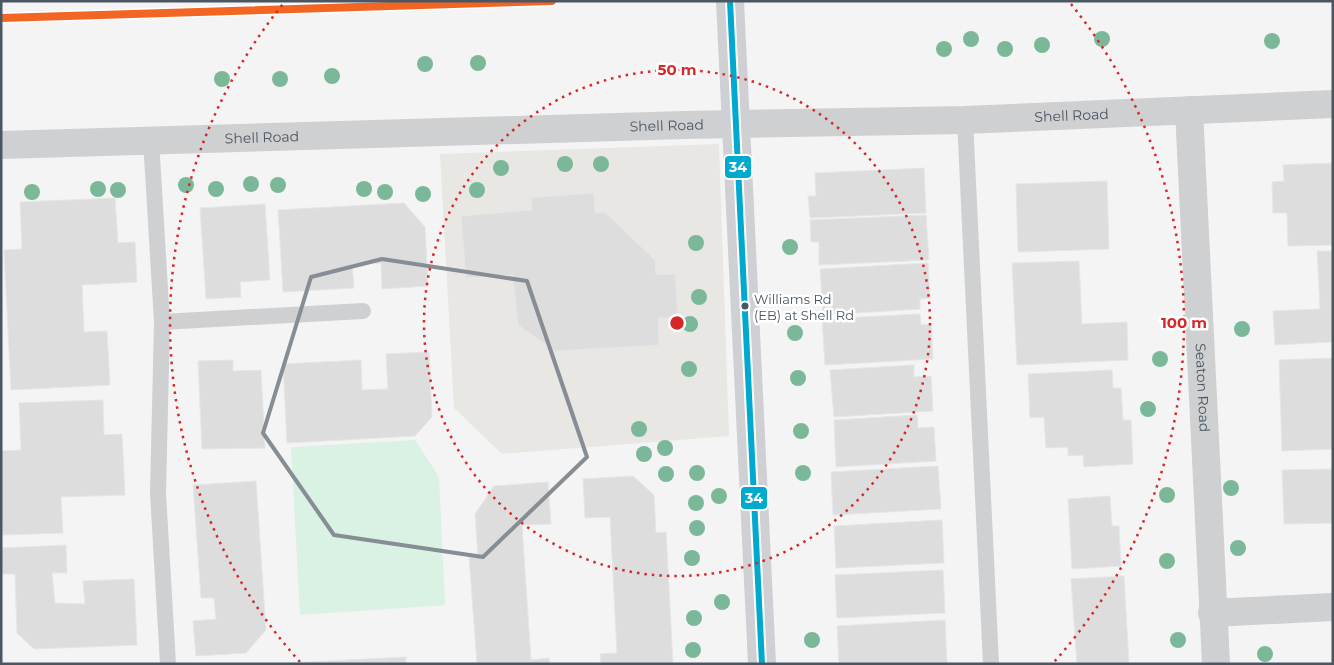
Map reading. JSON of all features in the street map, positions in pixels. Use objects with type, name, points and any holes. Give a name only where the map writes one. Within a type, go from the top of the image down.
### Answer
[{"type":"street","points":[[730,1],[762,664]]},
{"type":"street","name":"Shell Road","points":[[1,145],[737,124],[965,120],[1333,104]]},
{"type":"street","name":"Seaton Road","points":[[1189,110],[1212,613],[1216,664]]},
{"type":"street","points":[[1212,613],[1333,607]]},
{"type":"lane","points":[[965,120],[991,664]]},
{"type":"lane","points":[[150,140],[162,322],[158,493],[168,664]]},
{"type":"lane","points":[[162,322],[363,311]]},
{"type":"highlighted area","points":[[382,259],[527,281],[587,457],[483,557],[334,535],[263,433],[311,277]]},
{"type":"shaded area","points":[[719,144],[729,436],[502,454],[454,408],[440,154]]},
{"type":"green space","points":[[415,440],[439,477],[445,605],[300,615],[291,447]]},
{"type":"building","points":[[1333,163],[1333,245],[1288,246],[1287,213],[1273,213],[1272,182],[1284,181],[1283,165]]},
{"type":"building","points":[[924,168],[926,213],[810,218],[808,196],[816,196],[815,173]]},
{"type":"building","points":[[1107,181],[1109,249],[1018,252],[1016,184]]},
{"type":"building","points":[[594,193],[595,213],[605,212],[655,260],[656,275],[675,274],[678,317],[658,318],[659,345],[555,351],[518,325],[513,275],[466,278],[461,216],[532,210],[531,198]]},
{"type":"building","points":[[115,198],[118,243],[135,242],[137,282],[82,285],[84,332],[107,331],[110,385],[11,390],[4,250],[22,249],[20,202]]},
{"type":"building","points":[[404,203],[425,227],[428,286],[382,289],[381,263],[352,265],[354,288],[283,292],[278,210]]},
{"type":"building","points":[[265,204],[270,280],[240,282],[241,297],[206,299],[200,208]]},
{"type":"building","points":[[926,215],[929,260],[819,265],[819,242],[811,242],[810,220]]},
{"type":"building","points":[[1317,251],[1333,251],[1333,342],[1275,345],[1273,311],[1320,309]]},
{"type":"building","points":[[1079,261],[1082,324],[1127,322],[1128,360],[1017,365],[1012,263]]},
{"type":"building","points":[[928,263],[930,298],[920,299],[920,309],[823,315],[820,269]]},
{"type":"building","points":[[920,314],[921,325],[931,324],[933,359],[825,365],[822,319]]},
{"type":"building","points":[[429,352],[432,417],[415,436],[287,443],[283,364],[361,360],[362,390],[388,389],[386,354]]},
{"type":"building","points":[[1333,358],[1333,449],[1282,451],[1279,360]]},
{"type":"building","points":[[233,360],[233,371],[261,370],[265,448],[202,449],[198,361]]},
{"type":"building","points":[[914,365],[914,377],[931,376],[933,411],[834,417],[830,370]]},
{"type":"building","points":[[1112,370],[1113,388],[1121,388],[1123,420],[1131,420],[1133,464],[1084,467],[1083,455],[1068,456],[1068,447],[1046,448],[1044,417],[1030,418],[1028,374]]},
{"type":"building","points":[[103,400],[104,435],[122,434],[125,495],[61,497],[63,533],[2,535],[1,451],[21,450],[19,403]]},
{"type":"building","points":[[917,415],[918,428],[934,427],[936,461],[836,467],[834,420]]},
{"type":"building","points":[[938,466],[941,509],[833,515],[831,472]]},
{"type":"building","points":[[1333,469],[1333,523],[1284,524],[1282,470]]},
{"type":"building","points":[[633,476],[654,495],[656,533],[666,532],[673,664],[601,664],[600,654],[617,653],[610,517],[585,518],[583,479]]},
{"type":"building","points":[[256,481],[266,630],[246,653],[196,656],[193,621],[216,619],[214,598],[201,598],[193,485]]},
{"type":"building","points":[[548,482],[551,524],[522,525],[531,660],[549,658],[550,664],[477,664],[469,556],[478,556],[475,514],[494,486]]},
{"type":"building","points":[[1110,496],[1112,526],[1119,526],[1121,566],[1072,569],[1068,499]]},
{"type":"building","points":[[942,520],[944,563],[836,568],[834,526]]},
{"type":"building","points":[[66,545],[67,573],[52,573],[55,603],[85,604],[83,581],[134,579],[137,645],[34,649],[17,633],[15,574],[2,574],[1,548]]},
{"type":"building","points":[[943,570],[945,613],[837,618],[835,575]]},
{"type":"building","points":[[1124,576],[1129,664],[1077,664],[1071,579]]},
{"type":"building","points":[[945,620],[947,663],[839,664],[837,626]]},
{"type":"building","points":[[406,657],[406,664],[286,664],[287,663]]},
{"type":"transit line","points":[[1,18],[552,1]]},
{"type":"transit line","name":"34","points":[[730,1],[762,664]]},
{"type":"place","name":"Williams Rd (EB) at Shell Rd","points":[[745,306]]}]
